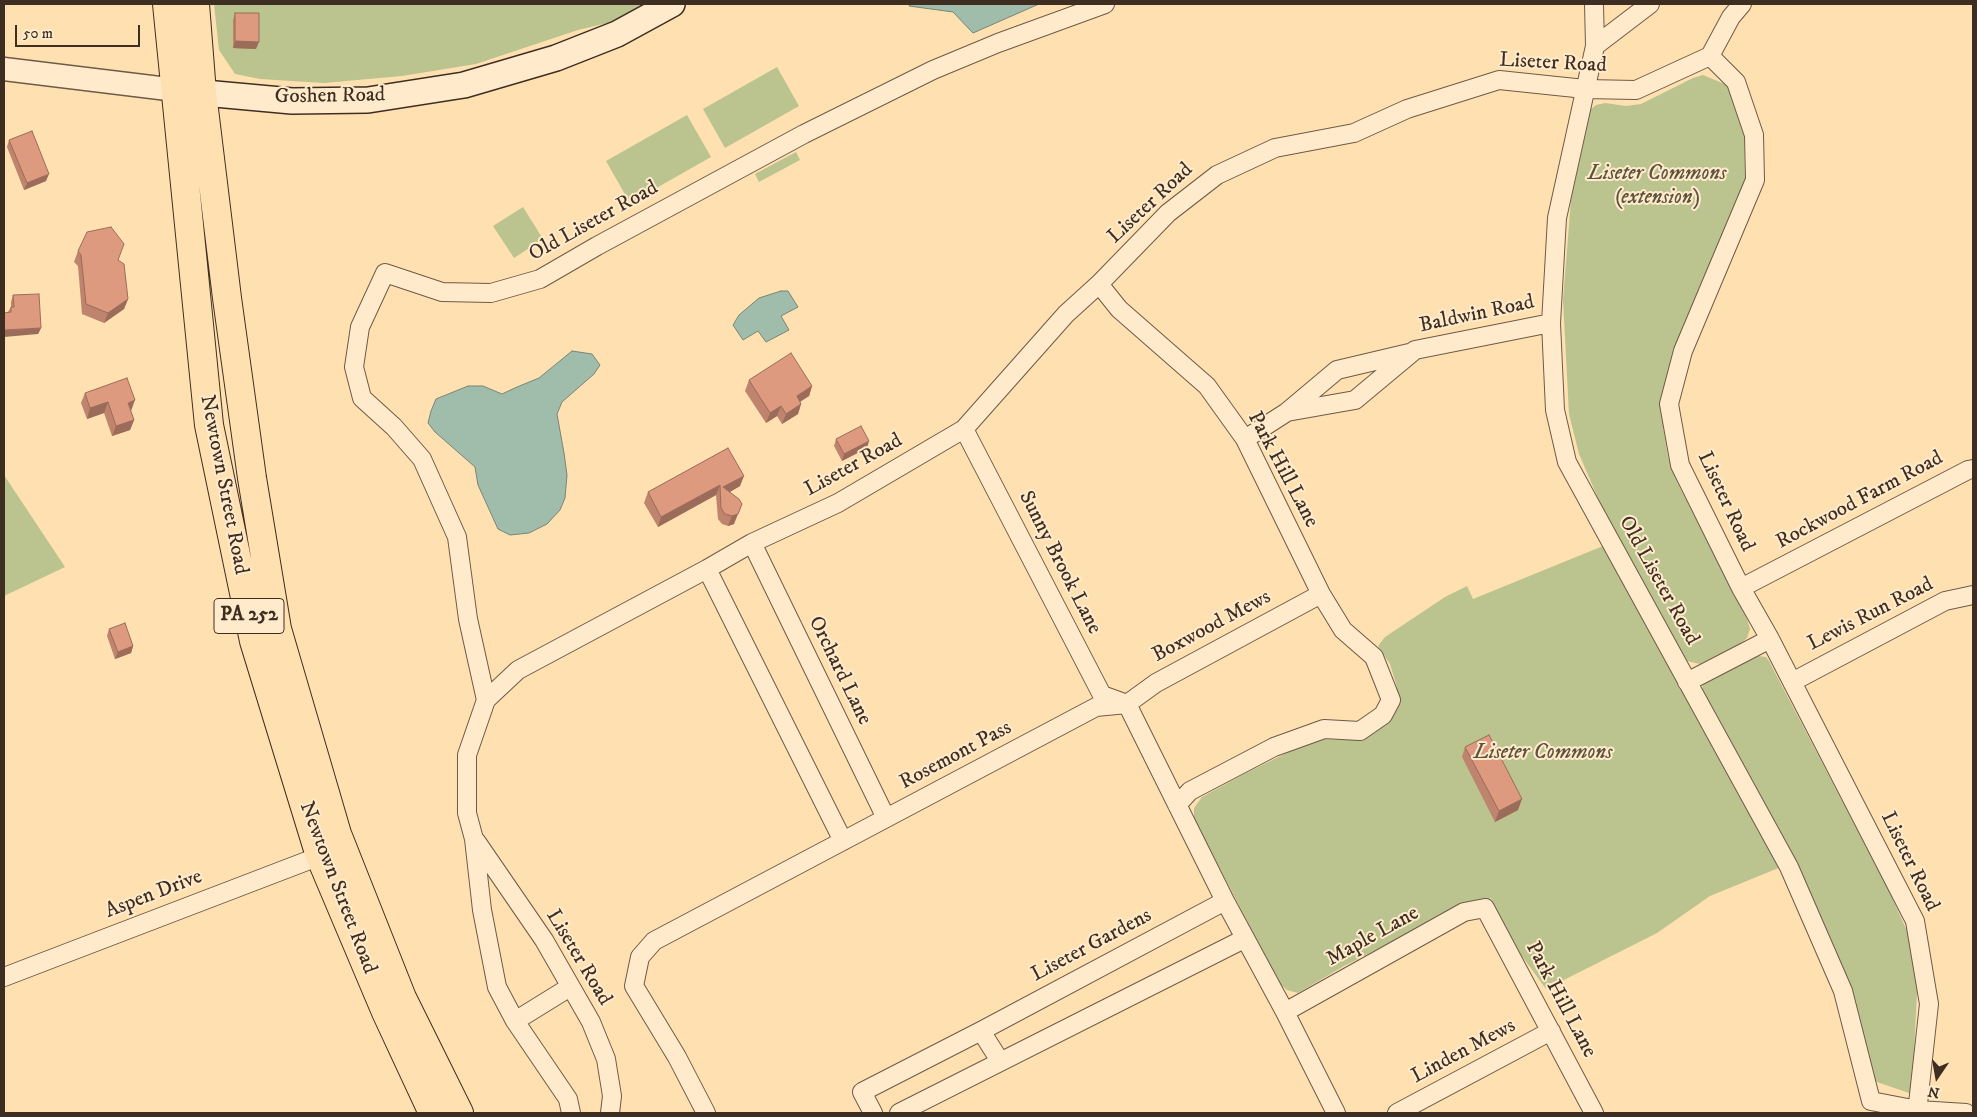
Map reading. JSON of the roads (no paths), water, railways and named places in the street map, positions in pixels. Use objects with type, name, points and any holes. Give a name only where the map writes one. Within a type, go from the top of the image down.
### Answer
[{"type":"main road","name":"Newtown Street Road","points":[[167,4],[189,91],[226,298],[253,486],[277,629],[337,834],[402,998],[459,1113]]},
{"type":"main road","name":"Newtown Street Road","points":[[196,4],[189,91],[208,415],[222,496],[254,641],[320,856],[386,1012],[434,1113]]},
{"type":"main road","name":"Goshen Road","points":[[189,91],[292,101],[368,100],[464,85],[556,58],[617,34],[672,4]]},
{"type":"main road","points":[[222,496],[253,486]]},
{"type":"street","name":"Old Liseter Road","points":[[486,700],[468,619],[457,537],[422,459],[394,427],[362,398],[354,367],[360,327],[385,273],[442,292],[490,293],[540,279],[804,134],[932,70],[998,43],[1105,4]]},
{"type":"street","name":"Old Liseter Road","points":[[1594,4],[1595,46],[1557,218],[1551,323],[1555,410],[1567,462],[1789,867],[1843,991],[1871,1101],[1918,1112]]},
{"type":"street","points":[[1595,46],[1650,4]]},
{"type":"street","points":[[1710,56],[1731,17],[1742,4]]},
{"type":"street","name":"Liseter Road","points":[[571,1113],[568,1099],[515,1020],[497,987],[482,910],[474,838],[467,813],[467,756],[486,700],[518,670],[752,543],[838,503],[964,429],[1066,314],[1099,284],[1168,213],[1217,175],[1275,148],[1354,133],[1407,109],[1499,80],[1585,90],[1636,90],[1710,56],[1736,82],[1754,135],[1756,180],[1683,351],[1669,404],[1680,465],[1741,588],[1770,639],[1915,921],[1929,1004],[1918,1112]]},
{"type":"street","name":"Goshen Road","points":[[4,69],[189,91]]},
{"type":"street","name":"Park Hill Lane","points":[[1099,284],[1119,309],[1207,386],[1245,439],[1321,594],[1343,630],[1374,656],[1392,700],[1383,715],[1360,731],[1324,729],[1274,747],[1190,791],[1177,804]]},
{"type":"street","name":"Baldwin Road","points":[[1245,439],[1287,412],[1338,370],[1414,351],[1551,323]]},
{"type":"street","name":"Baldwin Road","points":[[1287,412],[1355,400],[1414,351]]},
{"type":"street","name":"Sunny Brook Lane","points":[[964,429],[1102,695],[1127,704]]},
{"type":"street","name":"Rockwood Farm Road","points":[[1741,588],[1973,469]]},
{"type":"street","name":"Orchard Lane","points":[[752,543],[886,818]]},
{"type":"street","points":[[707,569],[843,841]]},
{"type":"street","name":"Boxwood Mews","points":[[1127,704],[1156,683],[1321,594]]},
{"type":"street","name":"Lewis Run Road","points":[[1792,682],[1945,600],[1973,595]]},
{"type":"street","points":[[1687,682],[1770,639]]},
{"type":"street","points":[[1127,704],[1244,939],[1285,1012],[1336,1113]]},
{"type":"street","name":"Rosemont Pass","points":[[706,1113],[676,1057],[634,986],[640,958],[654,941],[1096,707],[1127,704]]},
{"type":"street","name":"Liseter Road","points":[[474,838],[544,940],[591,1022],[606,1059],[612,1096],[610,1113]]},
{"type":"street","name":"Aspen Drive","points":[[4,977],[320,856]]},
{"type":"street","name":"Liseter Gardens","points":[[873,1113],[862,1092],[1225,901]]},
{"type":"street","name":"Park Hill Lane","points":[[1485,908],[1594,1113]]},
{"type":"street","name":"Maple Lane","points":[[1285,1012],[1464,912],[1485,908]]},
{"type":"street","points":[[898,1113],[1000,1060],[1244,939]]},
{"type":"street","points":[[515,1020],[570,987]]},
{"type":"street","points":[[981,1031],[1000,1060]]},
{"type":"street","name":"Linden Mews","points":[[1397,1113],[1551,1031]]},
{"type":"street","points":[[1918,1112],[1966,1113]]},
{"type":"park label","name":"Liseter Commons (extension)","points":[[1657,187]]},
{"type":"park label","name":"Liseter Commons","points":[[1543,754]]}]
